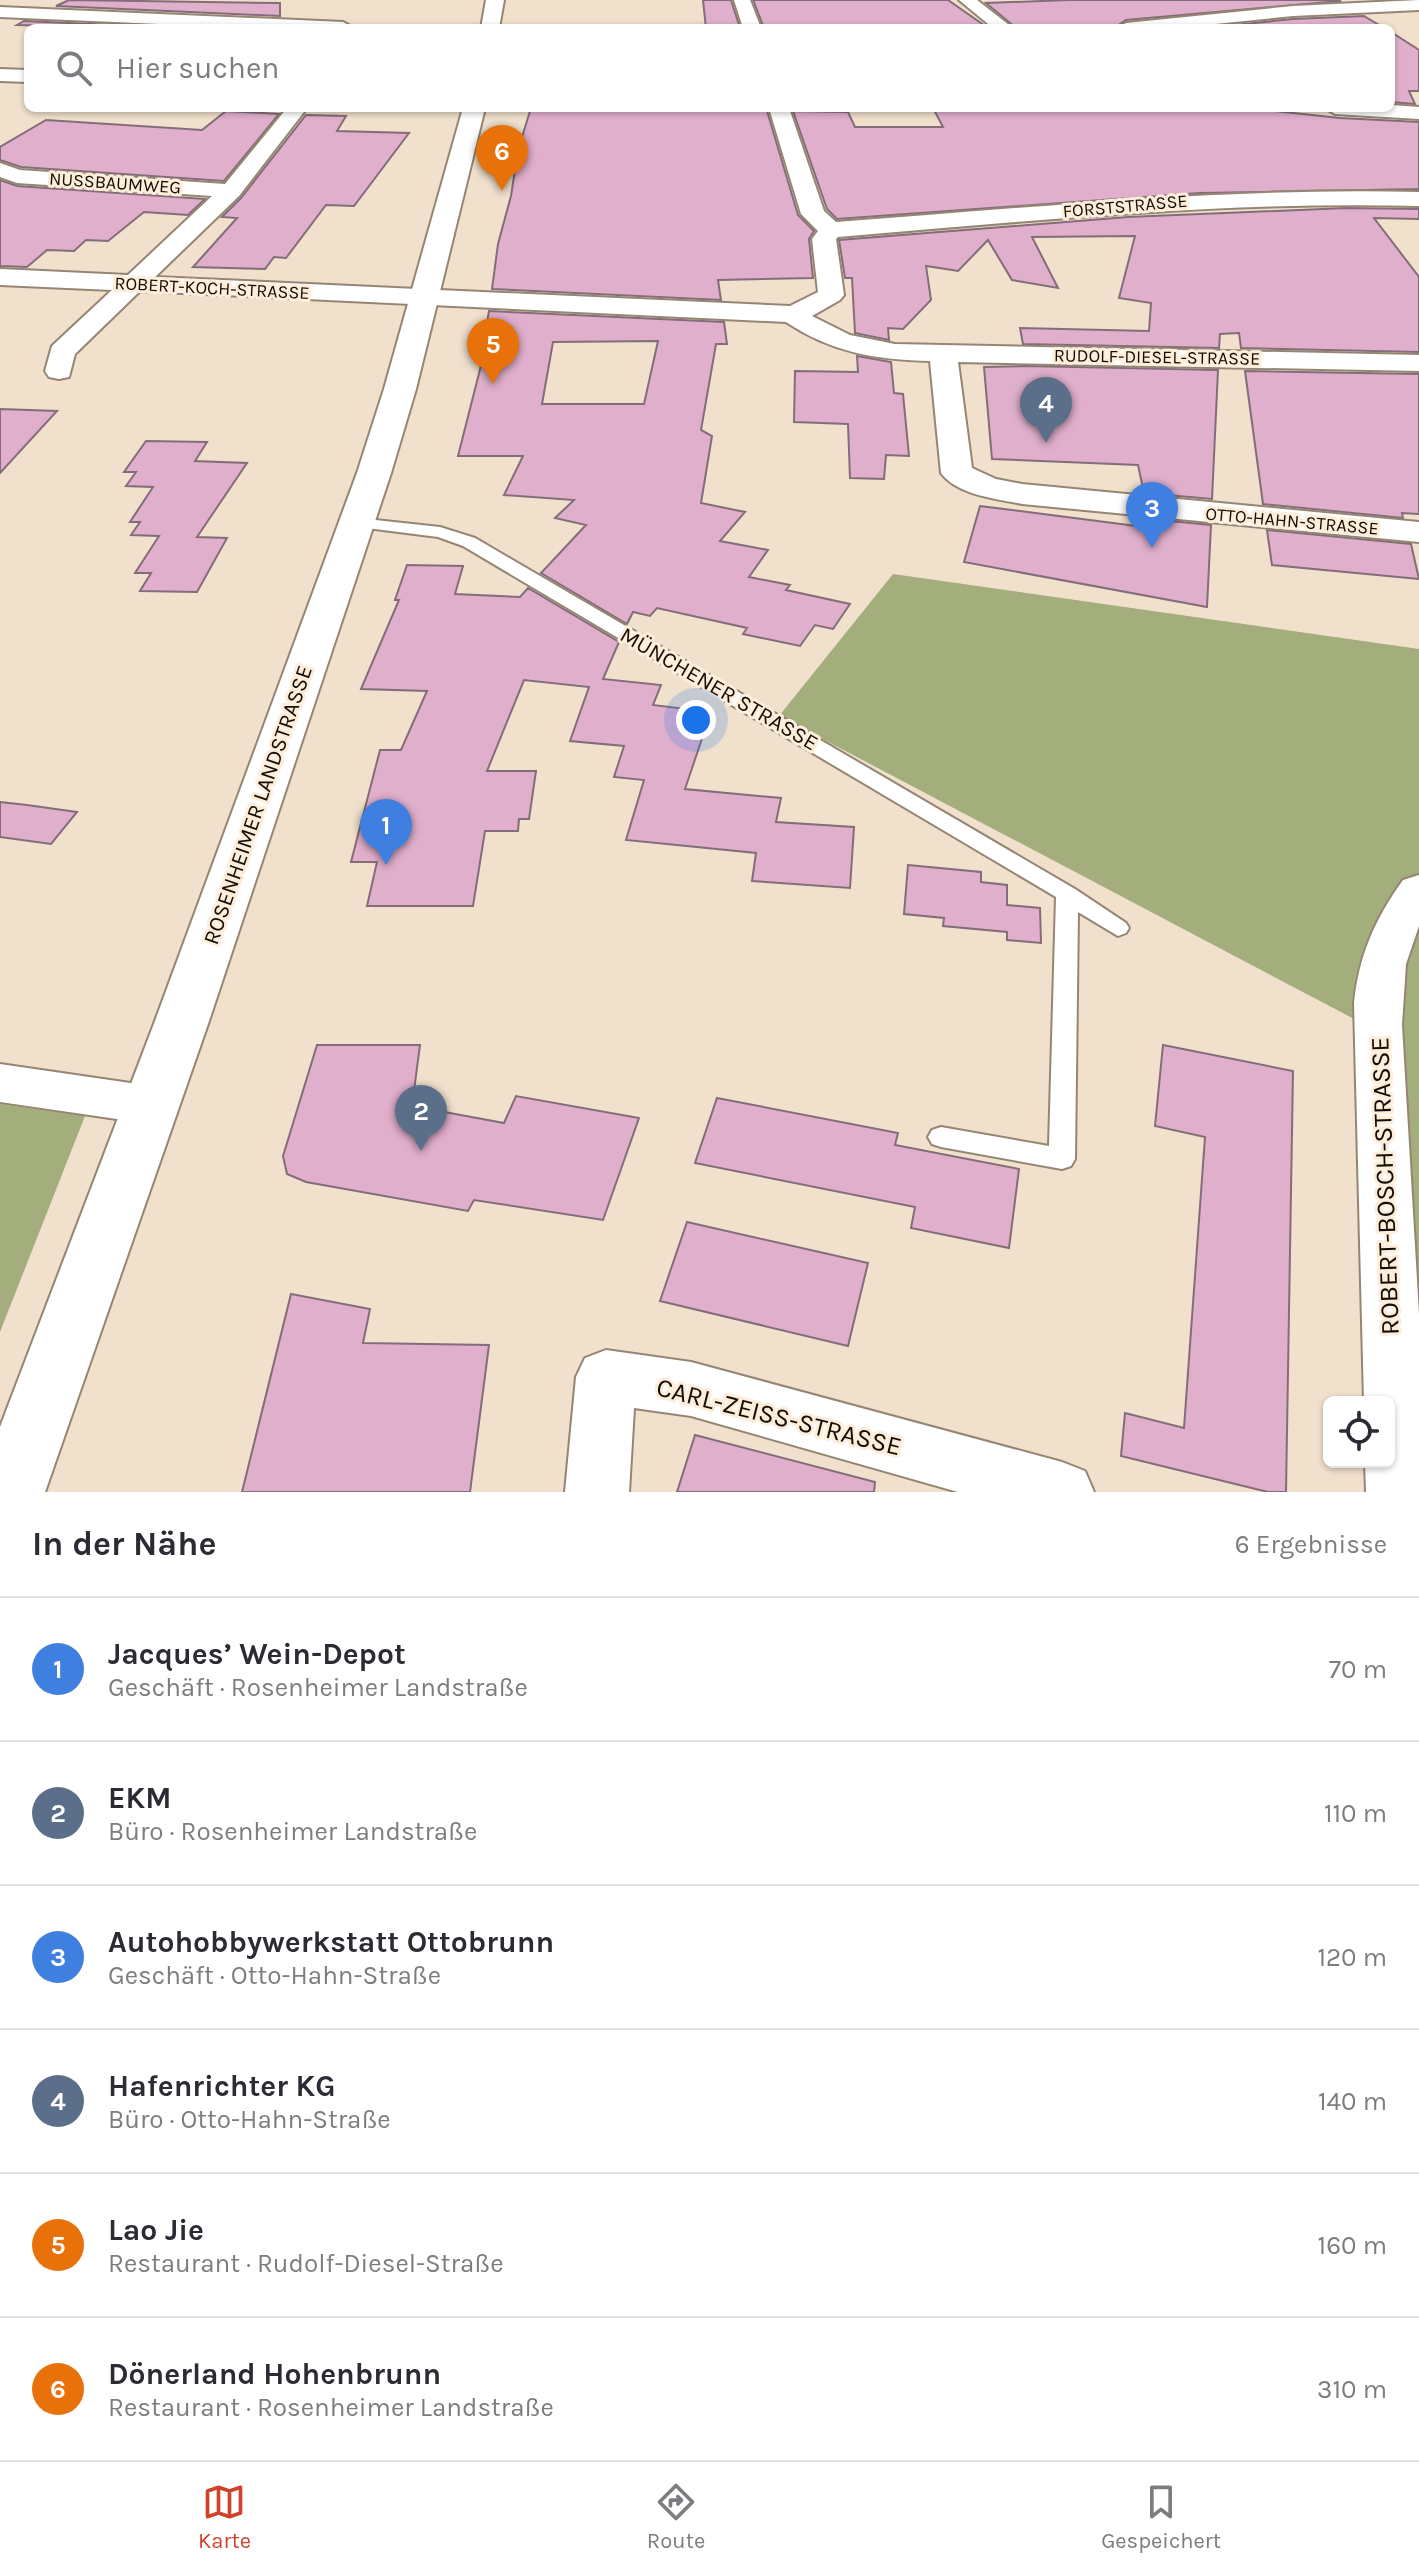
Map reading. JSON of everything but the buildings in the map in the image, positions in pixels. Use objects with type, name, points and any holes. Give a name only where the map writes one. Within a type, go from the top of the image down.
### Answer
[{"type":"main road","points":[[491,24],[495,0]]},
{"type":"main road","name":"ROSENHEIMER LANDSTRASSE","points":[[10,1492],[357,523],[400,389],[473,112]]},
{"type":"street","points":[[742,0],[751,24]]},
{"type":"street","points":[[967,0],[999,24]]},
{"type":"street","points":[[1165,24],[1293,11],[1419,5]]},
{"type":"street","points":[[0,12],[344,24]]},
{"type":"street","points":[[0,75],[24,76]]},
{"type":"street","points":[[59,371],[62,352],[231,191],[294,112]]},
{"type":"street","points":[[780,112],[813,214],[831,230],[824,239],[831,295],[812,307],[792,314]]},
{"type":"street","points":[[1395,112],[1419,113]]},
{"type":"street","name":"NUSSBAUMWEG","points":[[0,170],[17,176],[231,191]]},
{"type":"street","name":"FORSTSTRASSE","points":[[831,230],[973,221],[1216,198],[1419,199]]},
{"type":"street","name":"ROBERT-KOCH-STRASSE","points":[[0,277],[423,299]]},
{"type":"street","name":"RUDOLF-DIESEL-STRASSE","points":[[423,299],[730,309],[792,314],[845,345],[895,352],[1419,363]]},
{"type":"street","name":"RUDOLF-DIESEL-STRASSE","points":[[730,309],[800,346],[824,354],[861,357],[895,352]]},
{"type":"street","name":"OTTO-HAHN-STRASSE","points":[[943,352],[957,473],[968,481],[1022,494],[1419,532]]},
{"type":"street","name":"ROBERT-BOSCH-STRASSE","points":[[1398,1492],[1378,1048],[1379,976],[1402,911],[1419,890]]},
{"type":"street","points":[[0,1083],[151,1105]]},
{"type":"street","name":"CARL-ZEISS-STRASSE","points":[[597,1492],[606,1377],[691,1389],[1062,1492]]},
{"type":"lane","name":"MÜNCHENER STRASSE","points":[[357,523],[440,532],[469,542],[1067,894],[1118,928]]},
{"type":"lane","points":[[941,1137],[1062,1159],[1067,894]]},
{"type":"green space","points":[[893,574],[1419,649],[1419,1492],[1394,1040],[779,716]]},
{"type":"green space","points":[[0,1104],[85,1116],[0,1332]]},
{"type":"place","name":"Dönerland Hohenbrunn","points":[[502,191]]},
{"type":"place","name":"Lao Jie","points":[[493,384]]},
{"type":"place","name":"Hafenrichter KG","points":[[1046,443]]},
{"type":"place","name":"Autohobbywerkstatt Ottobrunn","points":[[1152,548]]},
{"type":"place","name":"Jacques’ Wein-Depot","points":[[386,865]]},
{"type":"place","name":"EKM","points":[[421,1151]]}]
